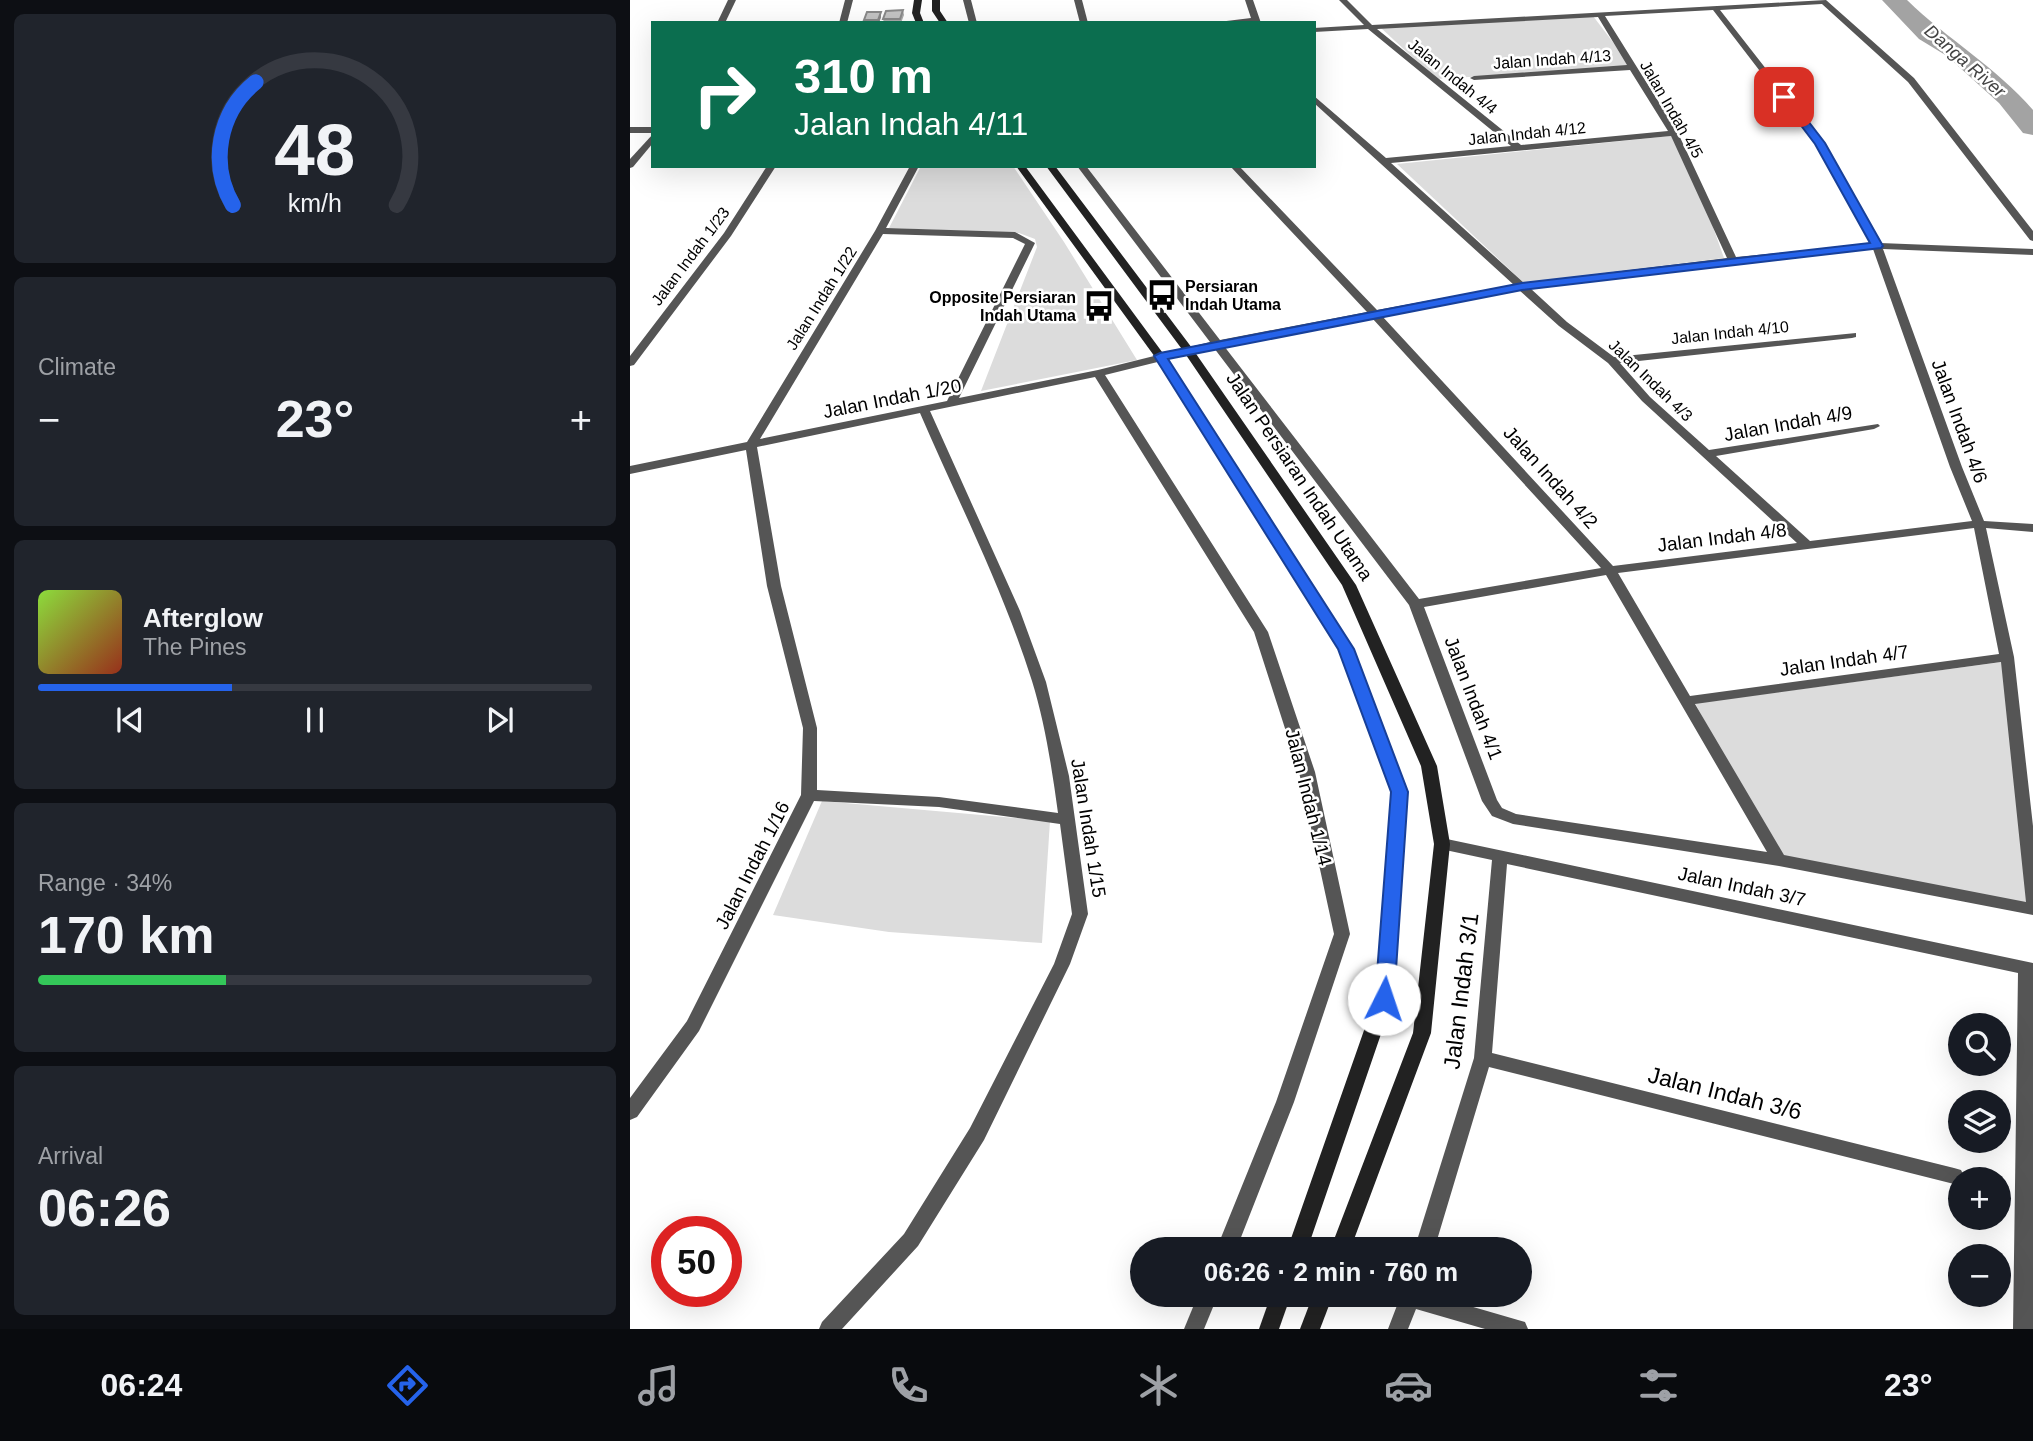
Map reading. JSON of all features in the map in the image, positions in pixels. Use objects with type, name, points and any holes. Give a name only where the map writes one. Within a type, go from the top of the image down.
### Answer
[{"type":"main road","points":[[918,0],[916,13],[919,21]]},
{"type":"main road","points":[[936,0],[936,11],[943,21]]},
{"type":"main road","points":[[1021,168],[1160,356],[1346,649],[1399,792],[1384,999],[1302,1237]]},
{"type":"main road","name":"Jalan Persiaran Indah Utama","points":[[1052,168],[1188,350],[1349,585],[1429,766],[1442,844],[1422,1033],[1345,1237]]},
{"type":"main road","points":[[1269,1329],[1277,1307]]},
{"type":"main road","points":[[1310,1329],[1318,1307]]},
{"type":"street","points":[[722,21],[732,0]]},
{"type":"street","points":[[844,21],[849,0]]},
{"type":"street","points":[[967,0],[972,21]]},
{"type":"street","points":[[1079,0],[1084,21]]},
{"type":"street","points":[[1249,0],[1256,21]]},
{"type":"street","name":"Jalan Indah 4/4","points":[[1343,0],[1370,26],[1519,148]]},
{"type":"street","points":[[1316,30],[1823,1],[1911,80],[2033,238]]},
{"type":"street","name":"Jalan Indah 4/6","points":[[1714,7],[1820,143],[1877,246],[1979,524],[2007,657],[2033,900]]},
{"type":"street","name":"Jalan Indah 4/5","points":[[1600,12],[1674,134],[1733,260]]},
{"type":"street","name":"Jalan Indah 4/13","points":[[1474,78],[1632,67]]},
{"type":"street","name":"Jalan Indah 4/3","points":[[1316,100],[1563,324],[1612,361],[1646,399],[1808,546]]},
{"type":"street","points":[[630,130],[651,130]]},
{"type":"street","name":"Jalan Indah 4/12","points":[[1384,162],[1674,134]]},
{"type":"street","points":[[630,165],[651,139]]},
{"type":"street","name":"Jalan Indah 1/23","points":[[630,363],[728,234],[771,168]]},
{"type":"street","name":"Jalan Indah 1/22","points":[[751,445],[880,231],[914,168]]},
{"type":"street","name":"Jalan Indah 4/1","points":[[1083,168],[1416,604],[1490,801],[1497,812],[1513,820],[1779,860],[2033,909]]},
{"type":"street","name":"Jalan Indah 4/2","points":[[1236,168],[1610,570],[1779,860]]},
{"type":"street","points":[[880,231],[1015,235],[1030,243],[951,404]]},
{"type":"street","name":"Jalan Indah 1/20","points":[[630,470],[1098,373],[1217,344],[1522,286],[1733,260],[1877,246],[2033,252]]},
{"type":"street","name":"Jalan Indah 4/10","points":[[1612,361],[1852,335]]},
{"type":"street","name":"Jalan Indah 1/14","points":[[1098,373],[1261,632],[1307,772],[1342,934],[1285,1102],[1231,1237]]},
{"type":"street","name":"Jalan Indah 1/15","points":[[829,1329],[911,1240],[977,1134],[1062,964],[1080,914],[1062,776],[1039,682],[1013,611],[924,410]]},
{"type":"street","name":"Jalan Indah 4/9","points":[[1707,454],[1874,426]]},
{"type":"street","name":"Jalan Indah 1/16","points":[[630,1112],[693,1026],[809,795],[810,727],[774,586],[751,445]]},
{"type":"street","name":"Jalan Indah 4/8","points":[[1416,604],[1610,570],[1979,524],[2033,528]]},
{"type":"street","name":"Jalan Indah 4/7","points":[[1686,701],[2007,657]]},
{"type":"street","points":[[809,795],[939,802],[1066,819]]},
{"type":"street","name":"Jalan Indah 3/7","points":[[1442,844],[2030,969]]},
{"type":"street","name":"Jalan Indah 3/1","points":[[1428,1237],[1483,1058],[1500,856]]},
{"type":"street","points":[[2023,1329],[2030,969]]},
{"type":"street","name":"Jalan Indah 3/6","points":[[1483,1058],[1948,1174]]},
{"type":"street","points":[[1194,1329],[1203,1307]]},
{"type":"street","points":[[1398,1329],[1407,1307]]},
{"type":"street","points":[[1444,1307],[1518,1329]]},
{"type":"shaded area","points":[[1593,16],[1632,67],[1436,79],[1381,28]]},
{"type":"shaded area","points":[[1671,136],[1699,188],[1724,258],[1524,283],[1397,164]]},
{"type":"shaded area","points":[[920,168],[1014,168],[1137,360],[981,391],[1037,247],[1035,239],[1019,233],[889,228]]},
{"type":"shaded area","points":[[2002,662],[2033,905],[1779,860],[1695,703]]},
{"type":"shaded area","points":[[822,801],[1050,821],[1042,943],[889,932],[773,915]]},
{"type":"building","points":[[903,10],[900,19],[883,19],[886,11]]},
{"type":"building","points":[[867,12],[881,12],[878,20],[864,20]]},
{"type":"waterway","name":"Danga River","points":[[1894,0],[1928,34],[1956,51],[2008,97],[2033,127]]},
{"type":"place","name":"Persiaran Indah Utama","points":[[1162,295]]},
{"type":"place","name":"Opposite Persiaran Indah Utama","points":[[1099,306]]},
{"type":"route","points":[[1384,999],[1399,792],[1346,649],[1160,356],[1522,286],[1733,260],[1877,246],[1820,143],[1784,97]]}]
